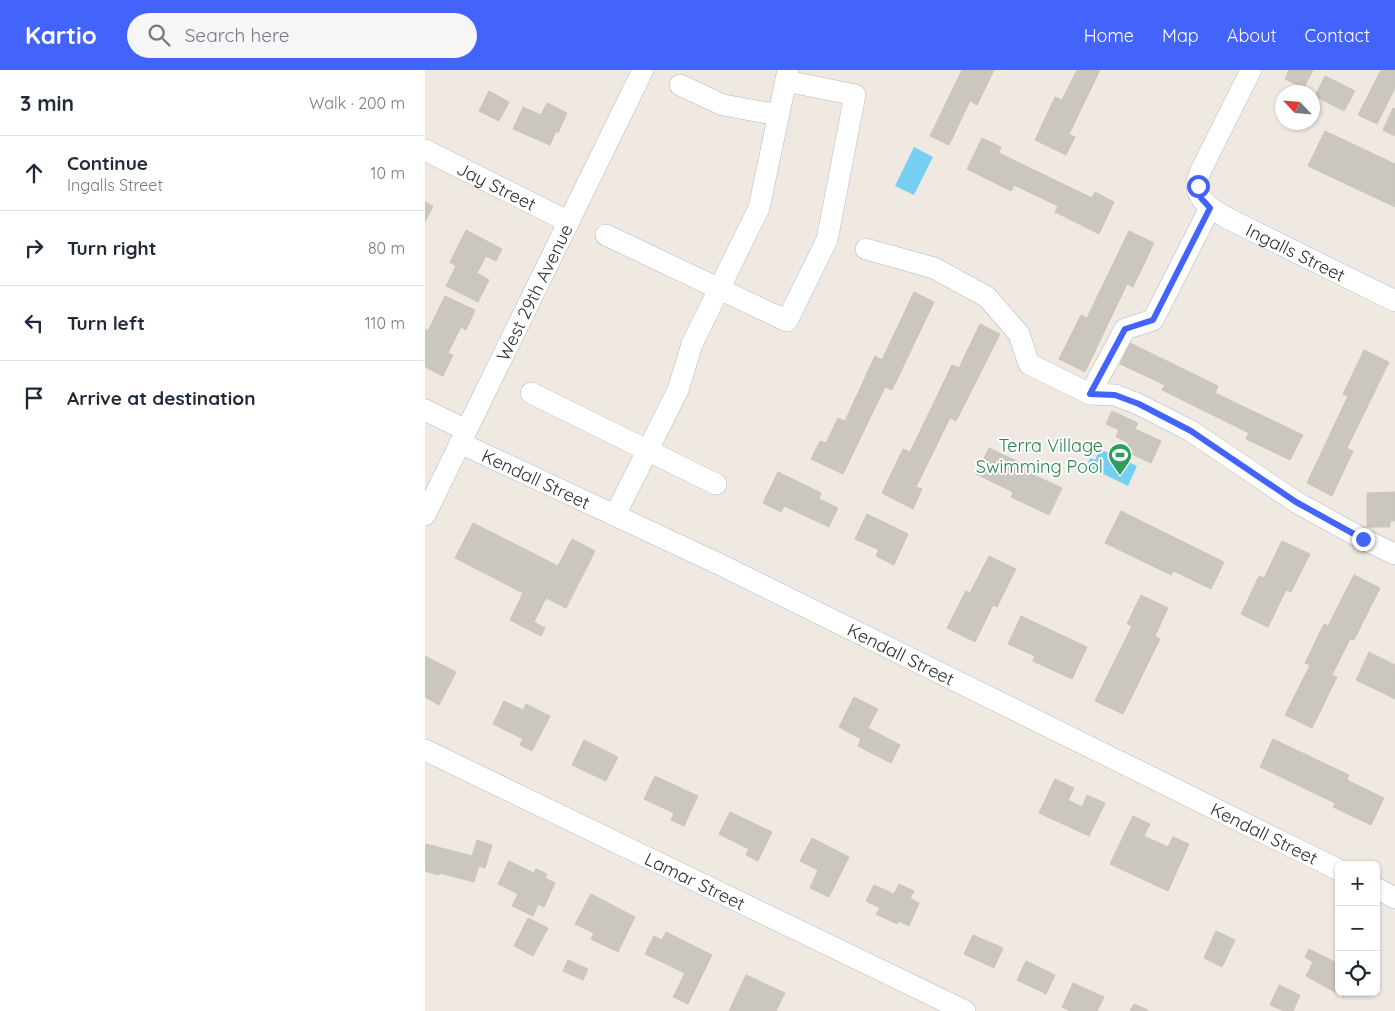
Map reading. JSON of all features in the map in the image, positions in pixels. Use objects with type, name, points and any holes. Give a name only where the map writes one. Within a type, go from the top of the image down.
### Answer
[{"type":"street","name":"West 29th Avenue","points":[[425,515],[643,70]]},
{"type":"street","points":[[1090,394],[1125,329],[1153,320],[1206,203],[1197,182],[1201,170],[1251,70]]},
{"type":"street","points":[[606,235],[719,289],[787,321],[827,240],[855,95],[787,75],[759,208],[719,289],[692,344],[678,390],[615,515]]},
{"type":"street","points":[[679,85],[723,105],[779,115]]},
{"type":"street","name":"Jay Street","points":[[425,150],[569,222]]},
{"type":"street","name":"Ingalls Street","points":[[1206,203],[1229,219],[1395,301]]},
{"type":"street","points":[[866,249],[934,268],[987,297],[1019,334],[1029,364],[1090,394],[1115,395],[1139,404],[1191,431],[1296,502],[1363,539],[1395,554]]},
{"type":"street","points":[[531,393],[716,484]]},
{"type":"street","name":"Kendall Street","points":[[425,410],[463,437],[615,515],[725,567],[1335,868]]},
{"type":"street","name":"Lamar Street","points":[[425,750],[965,1011]]},
{"type":"street","points":[[1380,890],[1395,898]]},
{"type":"water","points":[[914,147],[933,157],[914,195],[895,186]]},
{"type":"water","name":"Terra Village Swimming Pool","points":[[1100,449],[1137,466],[1128,486],[1087,466],[1090,458],[1095,460]]},
{"type":"building","points":[[962,70],[994,70],[977,105],[970,101],[949,145],[930,136]]},
{"type":"building","points":[[1077,70],[1100,70],[1069,134],[1075,137],[1066,155],[1035,140],[1055,97],[1062,100]]},
{"type":"building","points":[[1289,70],[1313,70],[1306,85],[1298,85],[1285,79]]},
{"type":"building","points":[[1381,70],[1395,70],[1395,88],[1377,124],[1358,115]]},
{"type":"building","points":[[1325,76],[1355,91],[1344,111],[1320,99],[1320,86]]},
{"type":"building","points":[[489,91],[509,102],[499,121],[479,111]]},
{"type":"building","points":[[547,103],[567,113],[550,145],[513,129],[523,107],[541,115]]},
{"type":"building","points":[[1393,108],[1395,109],[1395,136],[1383,130]]},
{"type":"building","points":[[1325,131],[1395,164],[1395,207],[1308,166]]},
{"type":"building","points":[[982,138],[1001,147],[999,153],[1092,198],[1095,192],[1114,202],[1099,234],[1055,212],[1058,206],[1014,185],[1011,191],[967,169]]},
{"type":"building","points":[[425,202],[433,206],[425,222]]},
{"type":"building","points":[[466,230],[502,249],[496,261],[486,256],[477,273],[489,280],[478,302],[446,286],[456,266],[450,262]]},
{"type":"building","points":[[1129,231],[1154,243],[1133,287],[1127,284],[1085,372],[1059,359],[1081,315],[1087,318]]},
{"type":"building","points":[[914,292],[934,302],[892,390],[885,387],[843,474],[811,459],[820,441],[826,443],[838,418],[845,421],[875,356],[882,360]]},
{"type":"building","points":[[445,296],[475,310],[466,330],[461,327],[448,353],[453,355],[443,376],[425,367],[425,329],[428,331]]},
{"type":"building","points":[[980,324],[1000,334],[956,421],[950,418],[916,487],[922,489],[913,509],[882,493],[903,449],[910,452],[952,365],[959,368]]},
{"type":"building","points":[[1130,343],[1218,386],[1215,393],[1303,435],[1290,460],[1246,439],[1249,433],[1162,390],[1165,385],[1120,364]]},
{"type":"building","points":[[1364,350],[1389,362],[1347,448],[1353,451],[1332,496],[1307,483],[1348,396],[1343,394]]},
{"type":"building","points":[[1112,411],[1138,423],[1135,429],[1161,441],[1151,463],[1125,451],[1129,443],[1116,437],[1119,430],[1106,424]]},
{"type":"building","points":[[989,448],[1027,466],[1025,471],[1062,488],[1049,515],[1011,497],[1013,492],[976,474]]},
{"type":"building","points":[[778,472],[821,493],[819,499],[838,508],[829,527],[784,506],[781,512],[763,503]]},
{"type":"building","points":[[1395,492],[1395,521],[1390,521],[1390,527],[1367,527],[1367,493]]},
{"type":"building","points":[[1121,511],[1224,562],[1211,589],[1174,571],[1171,575],[1105,543]]},
{"type":"building","points":[[867,514],[908,534],[894,565],[876,556],[879,550],[855,539]]},
{"type":"building","points":[[473,523],[558,566],[572,539],[595,551],[566,608],[546,598],[534,622],[545,628],[541,636],[510,620],[523,593],[455,558]]},
{"type":"building","points":[[1282,541],[1310,554],[1291,592],[1286,590],[1268,627],[1241,614],[1259,576],[1264,578]]},
{"type":"building","points":[[989,556],[1016,569],[997,607],[993,605],[975,642],[947,628],[966,591],[970,593]]},
{"type":"building","points":[[1354,575],[1380,588],[1354,640],[1350,639],[1332,675],[1337,677],[1312,728],[1285,715],[1310,665],[1305,663],[1324,624],[1328,626]]},
{"type":"building","points":[[1141,595],[1168,608],[1155,636],[1160,639],[1123,714],[1095,701],[1132,626],[1127,624]]},
{"type":"building","points":[[1021,616],[1087,647],[1072,679],[1033,661],[1035,656],[1008,644]]},
{"type":"building","points":[[1369,652],[1395,665],[1395,699],[1356,680]]},
{"type":"building","points":[[425,656],[456,672],[439,705],[425,697]]},
{"type":"building","points":[[854,697],[878,709],[868,728],[900,745],[891,763],[858,746],[861,739],[839,727]]},
{"type":"building","points":[[504,701],[523,710],[526,704],[550,716],[532,751],[520,745],[523,739],[493,724]]},
{"type":"building","points":[[1273,739],[1349,775],[1347,780],[1384,798],[1371,825],[1333,807],[1335,803],[1260,767]]},
{"type":"building","points":[[584,740],[618,757],[606,781],[572,765]]},
{"type":"building","points":[[655,776],[698,796],[684,826],[671,820],[674,813],[644,799]]},
{"type":"building","points":[[1055,779],[1074,788],[1068,800],[1082,807],[1087,795],[1105,803],[1089,836],[1039,813]]},
{"type":"building","points":[[730,812],[772,832],[758,861],[746,855],[749,849],[719,834]]},
{"type":"building","points":[[1133,816],[1150,824],[1144,836],[1168,847],[1173,837],[1189,844],[1168,891],[1110,864]]},
{"type":"building","points":[[812,838],[849,857],[829,897],[810,888],[818,870],[800,861]]},
{"type":"building","points":[[477,840],[492,845],[485,868],[479,866],[474,882],[425,871],[426,844],[472,856]]},
{"type":"building","points":[[509,861],[534,873],[536,869],[547,874],[545,878],[555,883],[544,907],[538,904],[533,916],[512,906],[518,894],[498,884]]},
{"type":"building","points":[[899,884],[914,891],[910,898],[919,903],[909,926],[898,921],[897,924],[876,914],[880,908],[866,901],[874,885],[894,894]]},
{"type":"building","points":[[591,894],[635,917],[618,952],[591,939],[594,933],[575,924]]},
{"type":"building","points":[[528,918],[548,928],[533,956],[514,946]]},
{"type":"building","points":[[1216,931],[1235,940],[1222,967],[1204,958]]},
{"type":"building","points":[[666,932],[712,955],[688,1004],[673,997],[685,973],[645,954],[654,936],[662,940]]},
{"type":"building","points":[[973,935],[1003,948],[994,968],[964,954]]},
{"type":"building","points":[[1309,949],[1335,962],[1335,992],[1306,976],[1313,962],[1305,957]]},
{"type":"building","points":[[568,960],[588,969],[583,980],[563,971]]},
{"type":"building","points":[[1026,961],[1055,975],[1046,994],[1017,980]]},
{"type":"building","points":[[746,975],[785,993],[776,1011],[729,1011]]},
{"type":"building","points":[[1073,983],[1104,997],[1097,1011],[1071,1011],[1062,1007]]},
{"type":"building","points":[[1279,985],[1300,995],[1293,1011],[1284,1011],[1270,1005]]},
{"type":"building","points":[[1134,1004],[1148,1010],[1148,1011],[1130,1011]]},
{"type":"place","name":"Terra Village Swimming Pool","points":[[1120,476]]},
{"type":"route","points":[[1198,186],[1201,198],[1210,208],[1153,320],[1125,329],[1090,394],[1115,395],[1139,404],[1191,431],[1296,502],[1363,539]]}]
